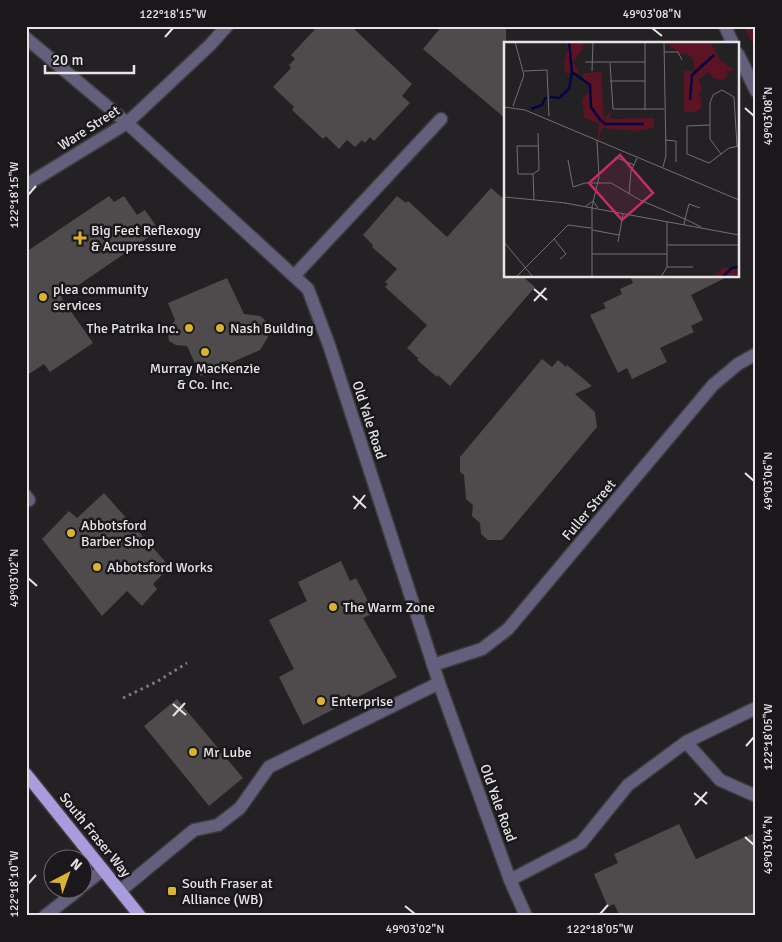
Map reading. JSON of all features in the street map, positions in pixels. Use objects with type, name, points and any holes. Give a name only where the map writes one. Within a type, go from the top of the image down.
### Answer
[{"type":"main road","name":"South Fraser Way","points":[[26,774],[140,916]]},
{"type":"street","name":"Ware Street","points":[[26,185],[127,123],[210,45],[227,26]]},
{"type":"street","points":[[725,26],[732,42]]},
{"type":"street","name":"Old Yale Road","points":[[26,38],[127,123],[308,289],[329,345],[439,683],[510,880],[526,916]]},
{"type":"street","points":[[740,58],[756,91]]},
{"type":"street","points":[[294,276],[441,119]]},
{"type":"street","name":"Fuller Street","points":[[433,665],[482,649],[508,629],[713,385],[738,364],[756,354]]},
{"type":"street","points":[[120,891],[194,830],[218,825],[240,808],[269,767],[439,683]]},
{"type":"street","points":[[510,880],[581,843],[628,785],[686,742],[756,708]]},
{"type":"street","points":[[686,742],[720,780],[756,796]]},
{"type":"street","points":[[92,878],[103,870]]},
{"type":"street","points":[[45,916],[65,900]]},
{"type":"path","points":[[123,698],[158,681],[187,663]]},
{"type":"shaded area","points":[[744,26],[756,26],[756,51]]},
{"type":"building","points":[[318,26],[351,26],[412,84],[402,96],[410,103],[374,141],[370,137],[365,143],[362,140],[355,147],[347,140],[339,149],[326,136],[323,139],[292,110],[294,107],[273,87],[291,68],[289,65],[295,59],[291,55]]},
{"type":"building","points":[[442,26],[506,26],[506,42],[504,42],[504,117],[423,49]]},
{"type":"building","points":[[491,188],[504,199],[504,278],[524,278],[535,287],[450,386],[417,360],[418,358],[407,348],[427,325],[385,287],[388,284],[385,282],[397,269],[372,247],[373,245],[363,235],[397,196],[406,203],[408,201],[447,237]]},
{"type":"building","points":[[109,196],[114,202],[124,196],[137,215],[145,210],[159,230],[61,297],[93,343],[50,372],[44,364],[26,376],[26,252]]},
{"type":"building","name":"Nash Building","points":[[227,278],[244,314],[260,316],[270,327],[270,332],[260,350],[201,376],[187,346],[176,345],[169,341],[168,333],[175,320],[168,303]]},
{"type":"building","points":[[631,278],[725,278],[691,295],[703,320],[691,326],[694,332],[660,348],[667,362],[632,379],[627,368],[618,373],[590,315],[606,308],[603,303],[622,294],[620,289],[633,283]]},
{"type":"building","points":[[542,359],[552,367],[558,360],[592,386],[575,394],[595,412],[597,427],[502,540],[488,540],[481,534],[480,523],[472,516],[473,505],[466,499],[464,475],[460,472],[460,457]]},
{"type":"building","points":[[104,493],[170,567],[153,584],[157,589],[142,606],[127,591],[102,616],[42,539],[69,511],[77,518]]},
{"type":"building","points":[[341,561],[350,581],[356,578],[374,613],[363,618],[397,677],[303,725],[279,677],[294,669],[269,620],[307,601],[298,582]]},
{"type":"building","name":"Mr Lube","points":[[177,699],[243,778],[209,806],[144,726]]},
{"type":"building","points":[[679,824],[696,859],[756,832],[756,916],[620,916],[614,904],[608,907],[594,874],[618,863],[614,854]]},
{"type":"place","name":"Big Feet Reflexogy & Acupressure","points":[[80,238]]},
{"type":"place","name":"plea community services","points":[[43,297]]},
{"type":"place","name":"The Patrika Inc.","points":[[189,328]]},
{"type":"place","name":"Nash Building","points":[[220,328]]},
{"type":"place","name":"Murray MacKenzie & Co. Inc.","points":[[205,352]]},
{"type":"place","name":"Abbotsford Barber Shop","points":[[71,533]]},
{"type":"place","name":"Abbotsford Works","points":[[97,567]]},
{"type":"place","name":"The Warm Zone","points":[[333,607]]},
{"type":"place","name":"Enterprise","points":[[321,701]]},
{"type":"place","name":"Mr Lube","points":[[193,752]]},
{"type":"place","name":"South Fraser at Alliance (WB)","points":[[172,891]]}]
